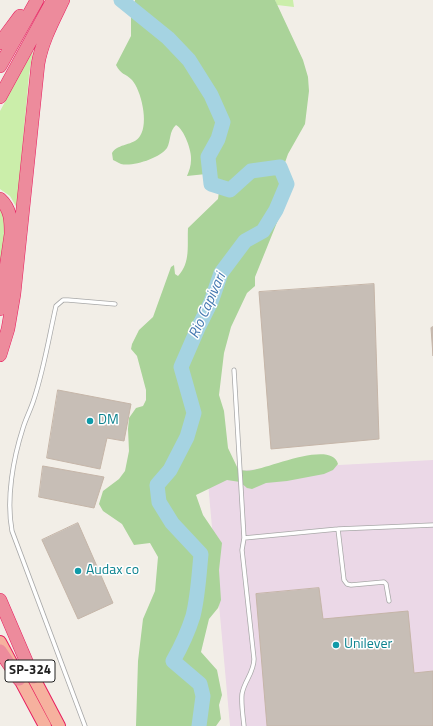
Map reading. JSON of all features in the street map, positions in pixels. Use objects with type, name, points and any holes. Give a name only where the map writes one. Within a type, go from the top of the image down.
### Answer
[{"type":"highway","points":[[0,43],[32,0]]},
{"type":"highway","points":[[0,66],[37,0]]},
{"type":"highway","points":[[0,97],[53,0]]},
{"type":"highway","points":[[0,355],[8,329],[14,294],[38,59],[50,26],[62,0]]},
{"type":"highway","points":[[0,199],[6,205],[11,222],[11,234],[0,309]]},
{"type":"highway","points":[[0,600],[33,677]]},
{"type":"highway","name":"SP-324","points":[[0,615],[59,726]]},
{"type":"highway","name":"SP-324","points":[[0,642],[44,726]]},
{"type":"highway","points":[[0,651],[19,679]]},
{"type":"lane","points":[[84,726],[12,531],[10,501],[15,457],[38,386],[56,306],[63,300],[115,304]]},
{"type":"lane","points":[[234,370],[244,538],[242,550],[254,659],[252,673],[242,693],[244,726]]},
{"type":"lane","points":[[244,538],[338,529],[433,525]]},
{"type":"lane","points":[[338,529],[344,580],[351,586],[384,582],[386,584],[389,600]]},
{"type":"shaded area","points":[[433,460],[433,726],[230,726],[207,472]]},
{"type":"green space","points":[[135,0],[275,0],[303,60],[308,77],[309,91],[305,124],[288,154],[282,171],[284,199],[280,215],[255,277],[255,286],[247,293],[231,327],[224,353],[219,395],[224,411],[228,448],[238,469],[245,471],[253,470],[299,457],[313,455],[333,457],[338,464],[333,470],[324,474],[287,481],[266,483],[252,489],[247,488],[240,482],[227,480],[196,495],[203,515],[222,543],[219,570],[221,600],[218,608],[209,619],[201,652],[217,670],[222,695],[219,705],[221,719],[216,726],[136,726],[138,661],[143,619],[155,591],[158,557],[150,543],[134,545],[122,524],[103,511],[99,504],[103,491],[119,479],[125,471],[129,451],[129,418],[136,408],[143,406],[146,400],[146,390],[137,356],[131,349],[132,344],[139,330],[153,317],[171,267],[174,265],[175,274],[178,276],[182,271],[188,253],[188,228],[218,199],[220,184],[206,174],[187,176],[191,164],[190,151],[185,135],[176,125],[172,130],[167,148],[159,155],[146,161],[126,165],[113,160],[112,153],[115,150],[134,141],[140,136],[144,123],[143,107],[138,91],[132,80],[120,71],[116,65],[131,36],[131,11],[134,9]]},
{"type":"green space","points":[[275,0],[293,0],[294,7],[277,5]]},
{"type":"green space","points":[[33,51],[29,75],[17,208],[10,196],[0,189],[0,111]]},
{"type":"green space","points":[[0,206],[2,208],[6,229],[0,275]]},
{"type":"building","points":[[374,284],[379,439],[271,449],[259,292]]},
{"type":"building","points":[[433,327],[433,356],[431,328]]},
{"type":"building","name":"DM","points":[[58,390],[131,404],[124,441],[107,438],[100,469],[47,458]]},
{"type":"building","points":[[43,466],[104,477],[94,508],[39,497]]},
{"type":"building","name":"Audax co","points":[[78,523],[113,603],[78,619],[42,540]]},
{"type":"building","name":"Unilever","points":[[319,588],[323,619],[408,611],[414,673],[433,671],[433,726],[267,726],[256,594]]},
{"type":"waterway","name":"Rio Capivari","points":[[121,0],[168,38],[189,60],[211,95],[223,122],[218,139],[208,157],[211,184],[230,190],[251,171],[280,167],[287,184],[276,210],[263,231],[245,241],[221,273],[211,302],[181,367],[194,413],[187,437],[170,470],[157,485],[159,502],[172,523],[201,554],[193,616],[189,628],[173,661],[200,684],[203,696],[199,726]]},
{"type":"place","name":"DM","points":[[90,421]]},
{"type":"place","name":"Audax co","points":[[78,571]]},
{"type":"place","name":"Unilever","points":[[336,645]]}]
